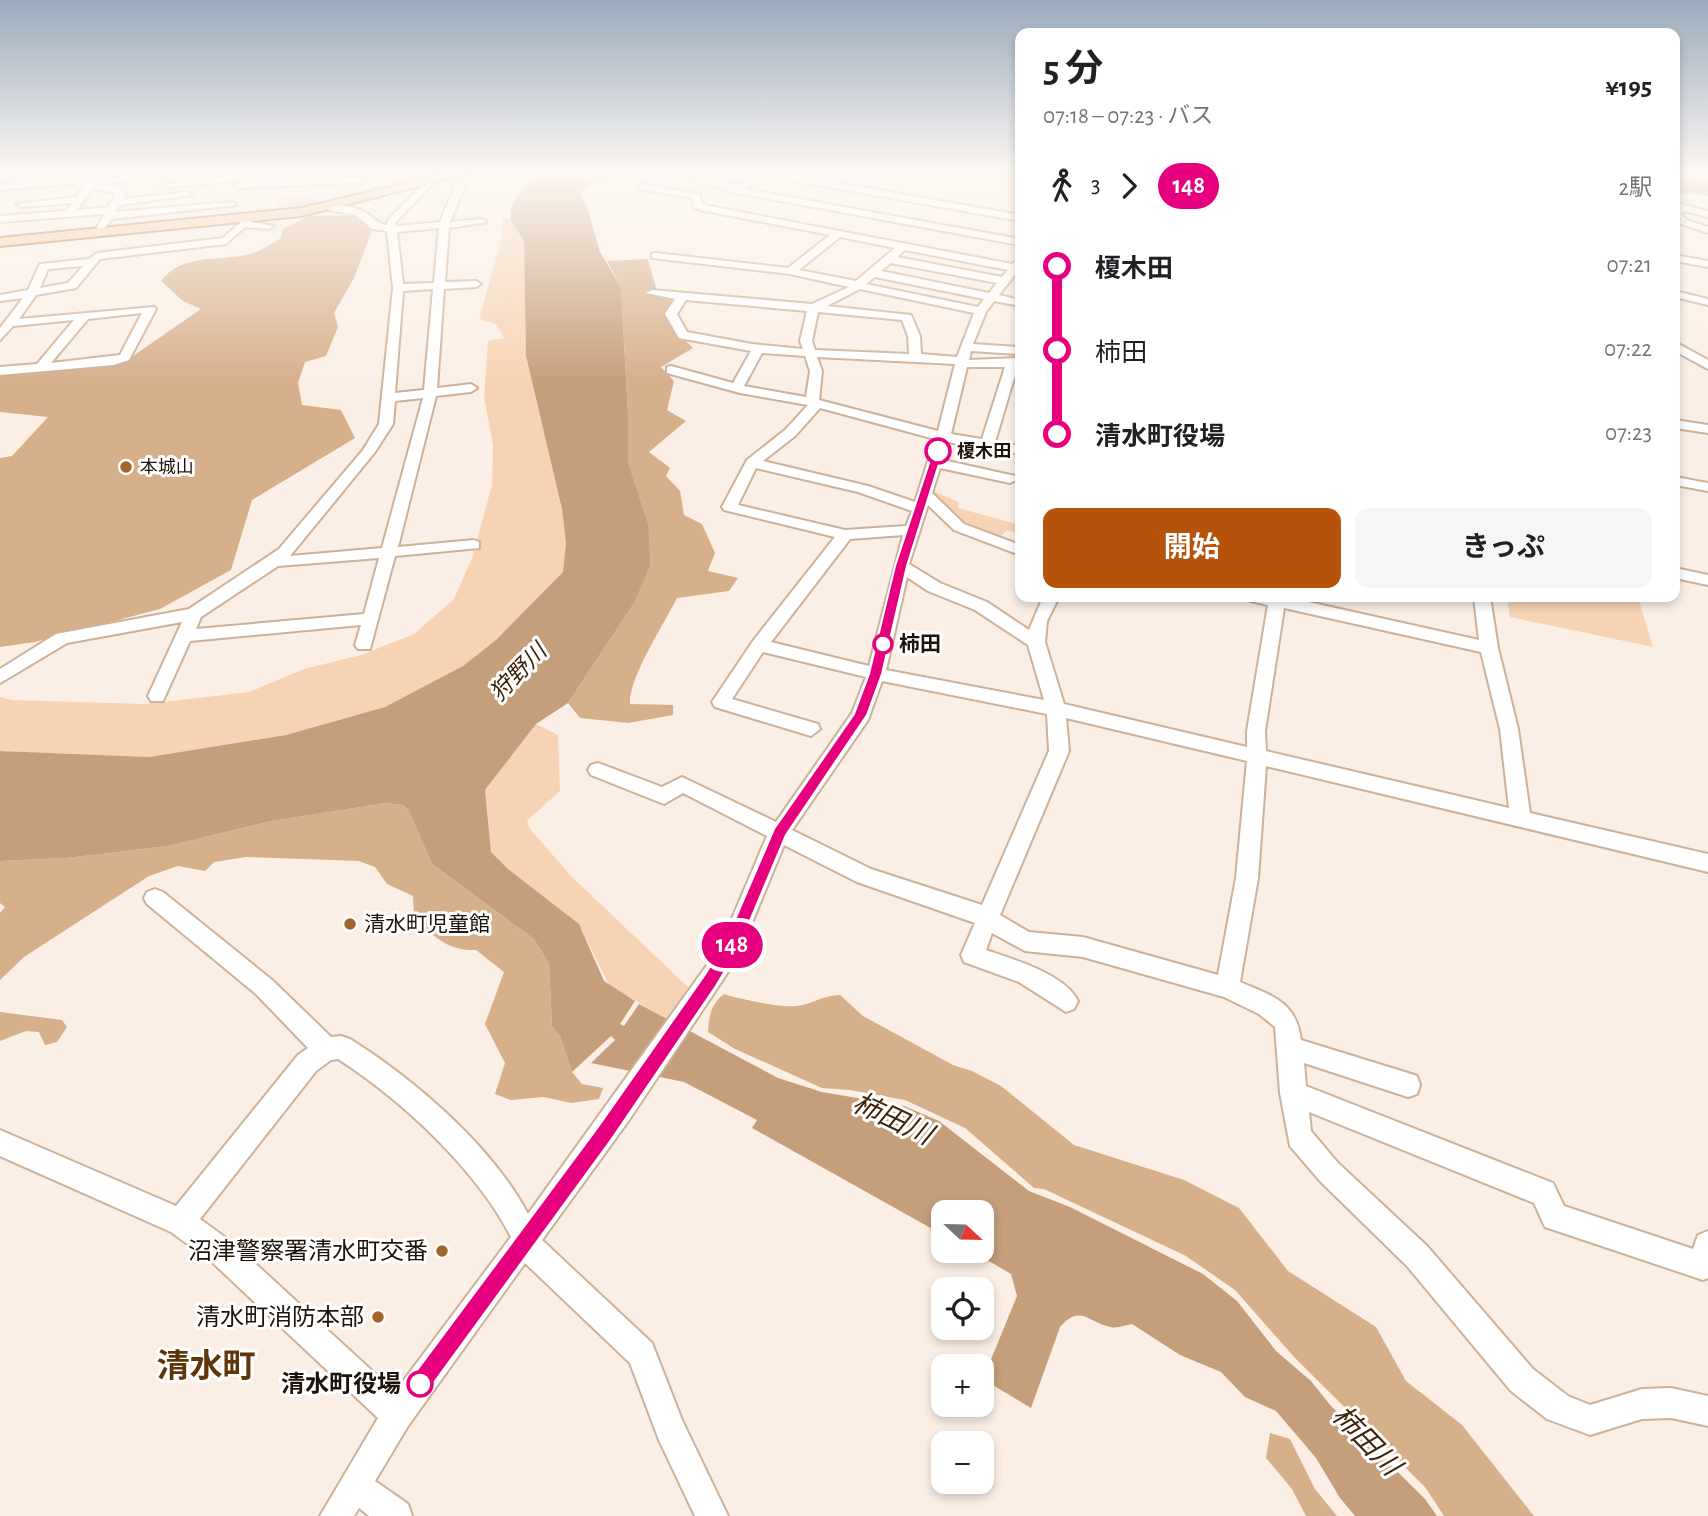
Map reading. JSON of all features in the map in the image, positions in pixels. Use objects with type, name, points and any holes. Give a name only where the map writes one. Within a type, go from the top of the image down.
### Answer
[{"type":"street","points":[[112,254],[116,242]]},
{"type":"street","points":[[62,305],[72,286],[97,256],[219,242]]},
{"type":"street","points":[[0,677],[62,638],[194,614],[274,562],[297,540],[383,431],[389,398],[398,288],[393,242]]},
{"type":"street","points":[[364,645],[430,394],[443,242]]},
{"type":"street","points":[[790,271],[828,242]]},
{"type":"street","points":[[813,307],[857,286],[889,259],[920,242]]},
{"type":"street","points":[[928,242],[1014,270]]},
{"type":"street","points":[[656,256],[790,271],[857,286],[986,304],[1015,303]]},
{"type":"street","points":[[889,259],[1014,270]]},
{"type":"street","points":[[1680,259],[1708,264]]},
{"type":"street","points":[[0,335],[12,323],[32,293],[44,267],[90,262]]},
{"type":"street","points":[[336,1516],[397,1415],[525,1242],[702,993],[731,947],[779,833],[860,715],[876,674],[901,566],[943,436],[964,357],[986,304],[1014,270]]},
{"type":"street","points":[[873,273],[986,304]]},
{"type":"street","points":[[398,288],[475,284]]},
{"type":"street","points":[[0,298],[72,286]]},
{"type":"street","points":[[652,293],[907,317],[914,336],[915,356]]},
{"type":"street","points":[[1680,295],[1708,302]]},
{"type":"street","points":[[682,297],[671,314],[683,335],[757,351],[964,357],[985,365],[1015,359]]},
{"type":"street","points":[[813,307],[806,341],[816,371],[815,403],[790,433],[752,463],[729,508],[845,535],[912,530]]},
{"type":"street","points":[[0,371],[114,361],[125,357],[150,309],[12,323]]},
{"type":"street","points":[[41,367],[84,316]]},
{"type":"street","points":[[1680,350],[1708,365]]},
{"type":"street","points":[[738,387],[757,351]]},
{"type":"street","points":[[987,444],[1015,366]]},
{"type":"street","points":[[671,370],[740,389],[815,403],[943,436],[1015,449]]},
{"type":"street","points":[[389,398],[471,387]]},
{"type":"street","points":[[1680,425],[1708,429]]},
{"type":"street","points":[[934,462],[1010,478]]},
{"type":"street","points":[[752,463],[921,501],[959,527],[1015,548]]},
{"type":"street","points":[[1680,482],[1708,487]]},
{"type":"street","points":[[811,729],[721,702],[759,645],[845,535]]},
{"type":"street","points":[[274,562],[388,555],[474,545]]},
{"type":"street","points":[[901,566],[934,587],[981,606],[1036,642]]},
{"type":"street","points":[[1680,574],[1708,580]]},
{"type":"street","points":[[1049,602],[1040,621],[1036,642],[1056,709],[1059,751],[972,955],[1027,974],[1066,1001]]},
{"type":"street","points":[[1227,988],[1247,878],[1257,764],[1256,731],[1277,602]]},
{"type":"street","points":[[1290,602],[1489,648]]},
{"type":"street","points":[[1483,602],[1489,648],[1509,729],[1521,819]]},
{"type":"street","points":[[158,696],[194,614]]},
{"type":"street","points":[[186,636],[371,620]]},
{"type":"street","points":[[759,645],[876,674],[1056,709],[1708,863]]},
{"type":"street","points":[[598,770],[664,796],[682,784],[866,876],[987,918],[1009,934],[1026,941],[1083,947],[1227,988],[1282,1014],[1287,1023],[1299,1137],[1329,1172],[1417,1256],[1459,1309],[1522,1380],[1558,1408],[1590,1420],[1642,1404],[1671,1402],[1708,1411]]},
{"type":"street","points":[[155,898],[264,987],[326,1049]]},
{"type":"street","points":[[181,1222],[301,1070],[326,1049],[341,1046],[354,1054],[435,1124],[480,1170],[510,1209],[525,1242],[569,1287],[633,1343],[641,1354],[670,1429],[712,1516]]},
{"type":"street","points":[[1288,1047],[1408,1085]]},
{"type":"street","points":[[1293,1093],[1543,1193],[1555,1217],[1703,1266],[1708,1245]]},
{"type":"street","points":[[0,1143],[181,1222],[223,1253],[397,1415]]},
{"type":"street","points":[[354,1485],[396,1516]]},
{"type":"shaded area","points":[[275,242],[368,242],[354,278],[334,313],[338,327],[326,356],[305,362],[298,383],[302,405],[341,410],[355,438],[252,500],[231,570],[160,609],[35,642],[0,647],[0,458],[12,456],[48,417],[0,412],[0,375],[112,363],[133,356],[201,309],[183,301],[161,281],[170,271],[193,261],[259,251]]},
{"type":"shaded area","points":[[500,242],[524,242],[526,356],[562,509],[566,543],[563,572],[496,640],[463,666],[385,707],[286,735],[149,757],[0,751],[0,697],[12,700],[146,704],[249,692],[304,669],[361,655],[414,634],[454,599],[472,558],[492,485],[493,445],[484,396],[488,341],[504,338],[496,324],[479,319]]},
{"type":"shaded area","points":[[648,259],[658,295],[676,300],[668,312],[680,335],[693,348],[661,367],[674,381],[667,410],[686,421],[649,452],[670,468],[666,476],[680,491],[684,515],[702,524],[715,553],[708,571],[738,578],[729,591],[677,598],[641,666],[630,704],[673,705],[673,715],[628,723],[580,718],[568,703],[634,603],[648,523],[628,462],[621,287],[607,261]]},
{"type":"shaded area","points":[[923,487],[959,502],[958,508],[1015,524],[1015,532],[1008,530],[996,540],[954,520],[943,502]]},
{"type":"shaded area","points":[[1508,602],[1639,602],[1653,647],[1510,617]]},
{"type":"shaded area","points":[[536,724],[558,735],[560,791],[527,821],[530,829],[572,877],[688,987],[671,1022],[609,985],[579,924],[508,869],[491,852],[485,790]]},
{"type":"shaded area","points":[[386,803],[403,805],[408,809],[432,864],[534,939],[549,964],[552,1026],[560,1036],[572,1072],[582,1084],[603,1088],[599,1099],[571,1103],[544,1097],[511,1100],[495,1094],[505,1063],[485,1024],[504,972],[476,950],[457,948],[434,936],[414,916],[413,896],[387,884],[375,867],[359,861],[246,857],[214,862],[205,871],[178,866],[149,876],[24,957],[0,980],[0,913],[5,907],[0,903],[0,861],[67,858],[168,846],[272,821]]},
{"type":"shaded area","points":[[724,994],[760,1003],[790,1006],[840,995],[863,1016],[953,1065],[972,1071],[1001,1086],[1074,1145],[1184,1180],[1239,1208],[1288,1271],[1376,1327],[1406,1381],[1462,1425],[1534,1516],[1444,1516],[1425,1487],[1295,1358],[1235,1290],[1186,1256],[1044,1189],[1034,1188],[965,1128],[905,1100],[822,1088],[735,1049],[708,1032],[712,1011]]},
{"type":"shaded area","points":[[0,1012],[62,1020],[67,1027],[57,1042],[45,1045],[39,1032],[26,1031],[0,1041]]},
{"type":"shaded area","points":[[1270,1433],[1290,1439],[1315,1489],[1337,1516],[1306,1516],[1292,1489],[1266,1458]]},
{"type":"water","points":[[524,242],[597,242],[600,252],[621,287],[628,462],[648,523],[650,565],[634,603],[568,703],[536,724],[485,790],[491,852],[508,869],[579,924],[604,981],[635,1001],[620,1024],[624,1026],[639,1004],[778,1078],[822,1092],[904,1106],[939,1121],[1029,1191],[1070,1207],[1203,1274],[1237,1301],[1276,1351],[1311,1381],[1331,1406],[1425,1499],[1437,1516],[1355,1516],[1340,1498],[1316,1458],[1276,1411],[1245,1397],[1221,1372],[1180,1355],[1132,1324],[1113,1327],[1084,1316],[1067,1320],[1060,1327],[1031,1408],[994,1386],[993,1354],[1017,1296],[1011,1274],[994,1264],[994,1200],[931,1200],[931,1228],[752,1128],[757,1120],[684,1082],[591,1063],[615,1040],[611,1036],[572,1072],[560,1036],[552,1026],[549,964],[534,939],[432,864],[408,809],[403,805],[386,803],[272,821],[168,846],[67,858],[0,861],[0,751],[149,757],[286,735],[385,707],[463,666],[496,640],[563,572],[566,543],[562,509],[526,356]]},
{"type":"bus line","name":"148","points":[[420,1384],[604,1133],[710,981],[731,947],[779,833],[860,715],[876,674],[901,566],[938,451]]},
{"type":"place","name":"榎木田","points":[[938,451]]},
{"type":"place","name":"本城山","points":[[126,467]]},
{"type":"place","name":"柿田","points":[[883,644]]},
{"type":"place","name":"清水町児童館","points":[[350,924]]},
{"type":"place","name":"沼津警察署清水町交番","points":[[442,1251]]},
{"type":"place","name":"清水町消防本部","points":[[378,1317]]},
{"type":"place","name":"清水町役場","points":[[420,1384]]},
{"type":"district","name":"清水町","points":[[206,1365]]},
{"type":"water label","name":"狩野川","points":[[518,672]]},
{"type":"water label","name":"柿田川","points":[[893,1118]]},
{"type":"water label","name":"柿田川","points":[[1367,1440]]}]
